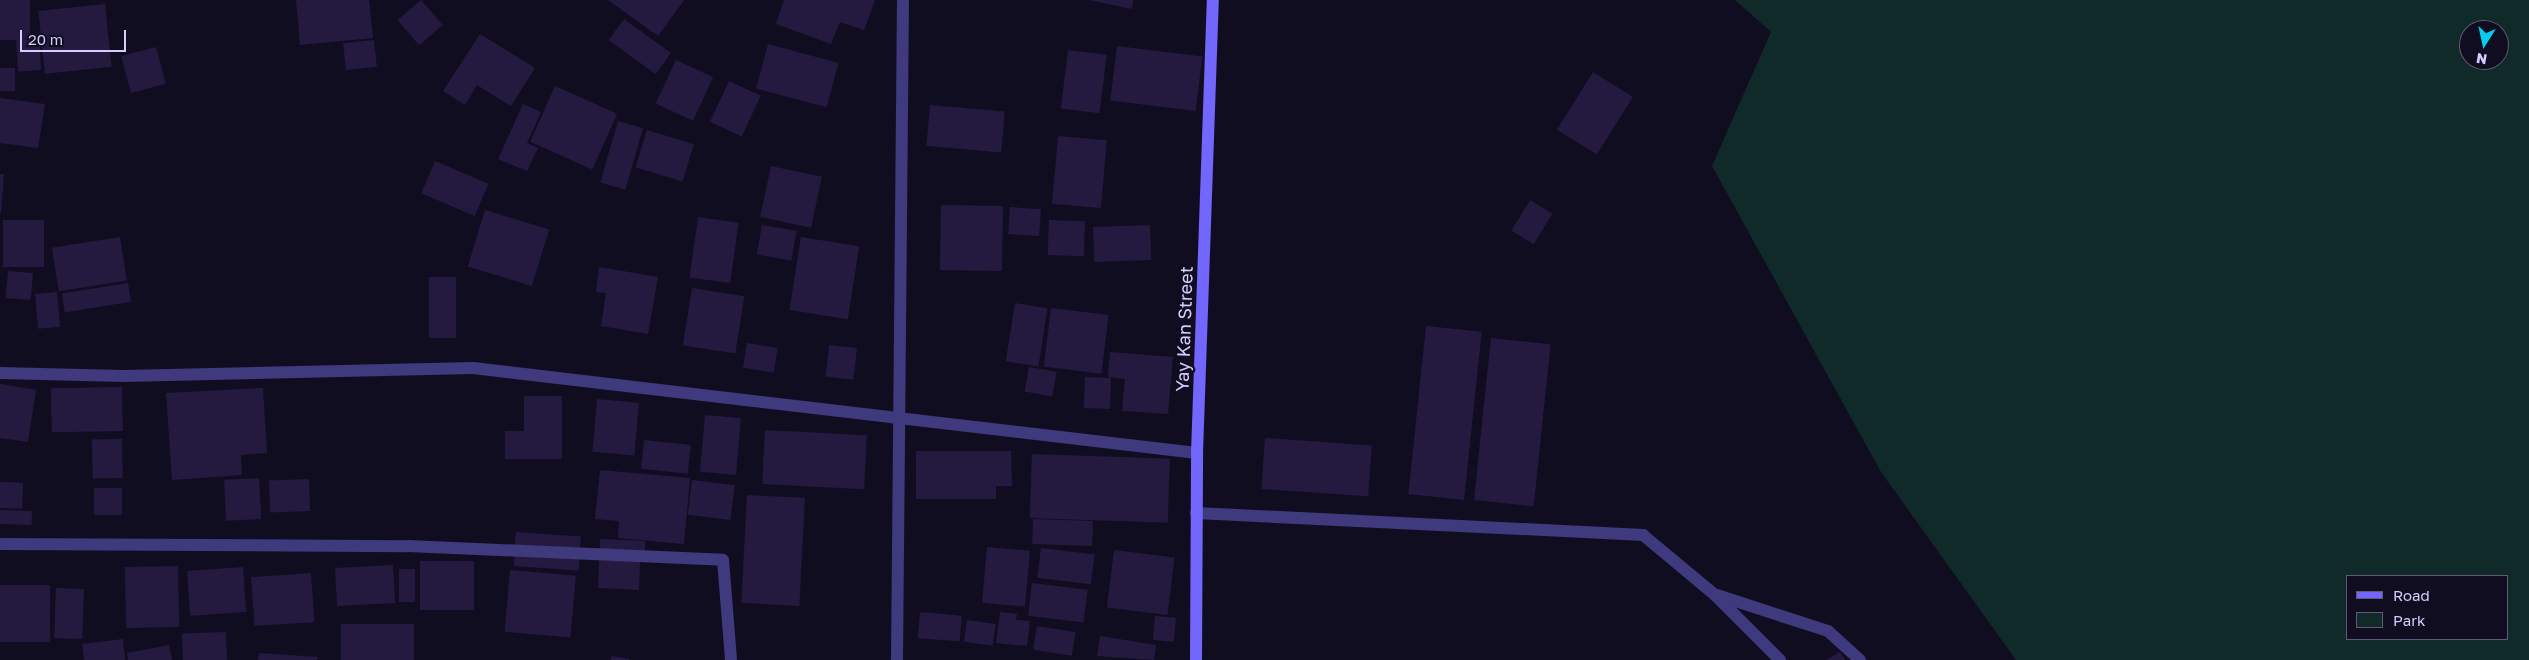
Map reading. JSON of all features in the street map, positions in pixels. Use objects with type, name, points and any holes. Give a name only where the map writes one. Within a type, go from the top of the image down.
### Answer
[{"type":"main road","name":"Yay Kan Street","points":[[1196,660],[1197,453],[1213,0]]},
{"type":"street","points":[[897,660],[903,0]]},
{"type":"street","points":[[0,373],[124,376],[473,368],[899,416],[1197,453]]},
{"type":"street","points":[[1196,513],[1643,535],[1715,594],[1780,660]]},
{"type":"street","points":[[0,544],[408,546],[723,560],[731,660]]},
{"type":"street","points":[[1715,594],[1828,631],[1860,660]]},
{"type":"green space","points":[[1735,0],[2529,0],[2529,660],[2016,660],[1881,472],[1712,166],[1771,32]]},
{"type":"building","points":[[0,0],[30,0],[30,40],[0,40]]},
{"type":"building","points":[[296,0],[369,0],[373,38],[300,45]]},
{"type":"building","points":[[421,0],[443,25],[419,45],[398,20]]},
{"type":"building","points":[[608,0],[684,0],[658,36]]},
{"type":"building","points":[[784,0],[875,0],[864,30],[840,22],[831,44],[776,24]]},
{"type":"building","points":[[1089,0],[1133,0],[1132,9]]},
{"type":"building","points":[[105,4],[112,67],[45,74],[38,11]]},
{"type":"building","points":[[624,19],[671,53],[656,74],[609,40]]},
{"type":"building","points":[[480,34],[535,68],[511,106],[477,85],[465,105],[443,91]]},
{"type":"building","points":[[39,39],[41,70],[18,72],[16,41]]},
{"type":"building","points":[[374,40],[377,67],[346,70],[343,43]]},
{"type":"building","points":[[768,44],[839,63],[827,107],[756,88]]},
{"type":"building","points":[[1117,46],[1202,56],[1196,111],[1110,101]]},
{"type":"building","points":[[156,47],[166,84],[131,93],[121,56]]},
{"type":"building","points":[[1068,50],[1107,55],[1100,113],[1061,109]]},
{"type":"building","points":[[676,60],[713,77],[693,121],[656,104]]},
{"type":"building","points":[[0,68],[15,68],[15,91],[0,91]]},
{"type":"building","points":[[1593,72],[1633,97],[1597,155],[1557,130]]},
{"type":"building","points":[[729,81],[761,96],[742,137],[710,122]]},
{"type":"building","points":[[555,86],[617,114],[592,169],[530,142]]},
{"type":"building","points":[[0,98],[45,104],[38,148],[0,143]]},
{"type":"building","points":[[523,104],[541,112],[527,143],[538,148],[527,171],[498,159]]},
{"type":"building","points":[[930,105],[1005,112],[1001,152],[926,146]]},
{"type":"building","points":[[618,121],[643,128],[625,190],[600,183]]},
{"type":"building","points":[[647,130],[694,144],[682,182],[636,167]]},
{"type":"building","points":[[1058,136],[1107,140],[1101,208],[1052,204]]},
{"type":"building","points":[[435,161],[488,184],[475,216],[421,193]]},
{"type":"building","points":[[771,166],[822,177],[811,228],[760,217]]},
{"type":"building","points":[[0,174],[4,174],[1,213],[0,213]]},
{"type":"building","points":[[1530,200],[1552,213],[1534,244],[1511,231]]},
{"type":"building","points":[[941,205],[1003,206],[1002,271],[940,270]]},
{"type":"building","points":[[1010,207],[1041,209],[1039,236],[1008,234]]},
{"type":"building","points":[[485,210],[549,230],[532,286],[468,266]]},
{"type":"building","points":[[698,217],[739,223],[730,283],[690,277]]},
{"type":"building","points":[[3,220],[44,220],[44,267],[3,267]]},
{"type":"building","points":[[1049,220],[1085,221],[1084,256],[1048,255]]},
{"type":"building","points":[[762,225],[796,231],[791,261],[757,255]]},
{"type":"building","points":[[1150,225],[1151,260],[1094,262],[1093,227]]},
{"type":"building","points":[[120,237],[127,280],[59,291],[52,248]]},
{"type":"building","points":[[801,237],[859,246],[848,319],[789,310]]},
{"type":"building","points":[[599,267],[658,277],[648,334],[601,326],[606,293],[596,292]]},
{"type":"building","points":[[8,271],[33,273],[31,300],[6,298]]},
{"type":"building","points":[[429,277],[456,277],[456,338],[429,338]]},
{"type":"building","points":[[128,283],[131,302],[65,312],[62,293]]},
{"type":"building","points":[[692,288],[744,296],[735,354],[683,345]]},
{"type":"building","points":[[57,292],[60,327],[38,329],[35,294]]},
{"type":"building","points":[[1015,303],[1048,308],[1038,366],[1006,361]]},
{"type":"building","points":[[1051,308],[1109,315],[1101,374],[1044,367]]},
{"type":"building","points":[[1426,326],[1482,332],[1464,500],[1408,494]]},
{"type":"building","points":[[1491,338],[1551,344],[1534,506],[1474,500]]},
{"type":"building","points":[[747,343],[778,348],[774,373],[743,368]]},
{"type":"building","points":[[829,345],[857,348],[854,380],[826,377]]},
{"type":"building","points":[[1110,352],[1173,357],[1168,414],[1122,411],[1125,379],[1108,377]]},
{"type":"building","points":[[1029,367],[1057,372],[1052,396],[1025,392]]},
{"type":"building","points":[[1085,377],[1111,378],[1110,409],[1084,408]]},
{"type":"building","points":[[0,384],[36,390],[28,442],[0,438]]},
{"type":"building","points":[[122,387],[123,431],[52,432],[51,388]]},
{"type":"building","points":[[263,388],[267,453],[241,455],[242,475],[172,480],[166,393]]},
{"type":"building","points":[[524,396],[562,396],[562,459],[505,459],[505,431],[524,431]]},
{"type":"building","points":[[597,399],[639,403],[634,455],[592,452]]},
{"type":"building","points":[[705,415],[741,418],[736,475],[700,472]]},
{"type":"building","points":[[765,430],[867,435],[864,489],[762,484]]},
{"type":"building","points":[[1265,438],[1372,445],[1368,496],[1261,489]]},
{"type":"building","points":[[122,439],[123,478],[93,479],[92,440]]},
{"type":"building","points":[[644,440],[691,445],[688,474],[641,469]]},
{"type":"building","points":[[916,451],[1011,451],[1012,486],[996,486],[996,499],[916,499]]},
{"type":"building","points":[[1032,454],[1170,459],[1168,523],[1030,518]]},
{"type":"building","points":[[600,470],[690,478],[684,544],[618,538],[619,521],[595,519]]},
{"type":"building","points":[[259,478],[261,519],[226,521],[224,480]]},
{"type":"building","points":[[309,479],[310,511],[270,512],[269,480]]},
{"type":"building","points":[[692,480],[735,485],[730,520],[688,515]]},
{"type":"building","points":[[0,482],[23,483],[22,509],[0,508]]},
{"type":"building","points":[[94,488],[122,488],[122,515],[94,515]]},
{"type":"building","points":[[747,495],[805,498],[799,606],[741,603]]},
{"type":"building","points":[[0,510],[32,511],[31,525],[0,524]]},
{"type":"building","points":[[1033,519],[1093,521],[1092,546],[1032,544]]},
{"type":"building","points":[[516,532],[581,537],[578,570],[514,566]]},
{"type":"building","points":[[600,539],[645,541],[645,562],[640,562],[639,590],[598,588]]},
{"type":"building","points":[[987,547],[1030,551],[1025,607],[982,603]]},
{"type":"building","points":[[1041,548],[1095,555],[1091,584],[1037,578]]},
{"type":"building","points":[[1114,550],[1175,557],[1167,615],[1107,608]]},
{"type":"building","points":[[420,561],[474,561],[474,610],[420,610]]},
{"type":"building","points":[[393,565],[395,603],[337,606],[335,568]]},
{"type":"building","points":[[178,566],[179,627],[126,628],[125,567]]},
{"type":"building","points":[[243,567],[246,612],[190,616],[187,571]]},
{"type":"building","points":[[399,569],[415,569],[415,602],[399,602]]},
{"type":"building","points":[[510,570],[576,576],[570,638],[505,632]]},
{"type":"building","points":[[311,573],[314,622],[255,626],[251,577]]},
{"type":"building","points":[[1032,583],[1088,590],[1084,623],[1028,616]]},
{"type":"building","points":[[0,585],[50,585],[50,642],[0,642]]},
{"type":"building","points":[[56,588],[84,589],[82,639],[54,638]]},
{"type":"building","points":[[920,612],[962,616],[960,642],[918,638]]},
{"type":"building","points":[[1000,612],[1017,614],[1016,620],[1030,621],[1027,646],[996,643]]},
{"type":"building","points":[[1155,616],[1176,618],[1174,642],[1153,640]]},
{"type":"building","points":[[967,620],[996,624],[993,646],[964,642]]},
{"type":"building","points":[[341,624],[414,624],[414,660],[341,660]]},
{"type":"building","points":[[1037,626],[1076,632],[1072,656],[1033,650]]},
{"type":"building","points":[[226,632],[227,660],[183,660],[182,634]]},
{"type":"building","points":[[1100,636],[1156,645],[1154,660],[1097,656]]},
{"type":"building","points":[[123,639],[125,660],[84,660],[82,644]]},
{"type":"building","points":[[169,645],[172,660],[128,660],[127,653]]},
{"type":"building","points":[[1840,652],[1845,660],[1826,660]]},
{"type":"building","points":[[259,653],[318,657],[317,660],[258,660]]},
{"type":"building","points":[[611,656],[629,659],[629,660],[611,660]]}]
